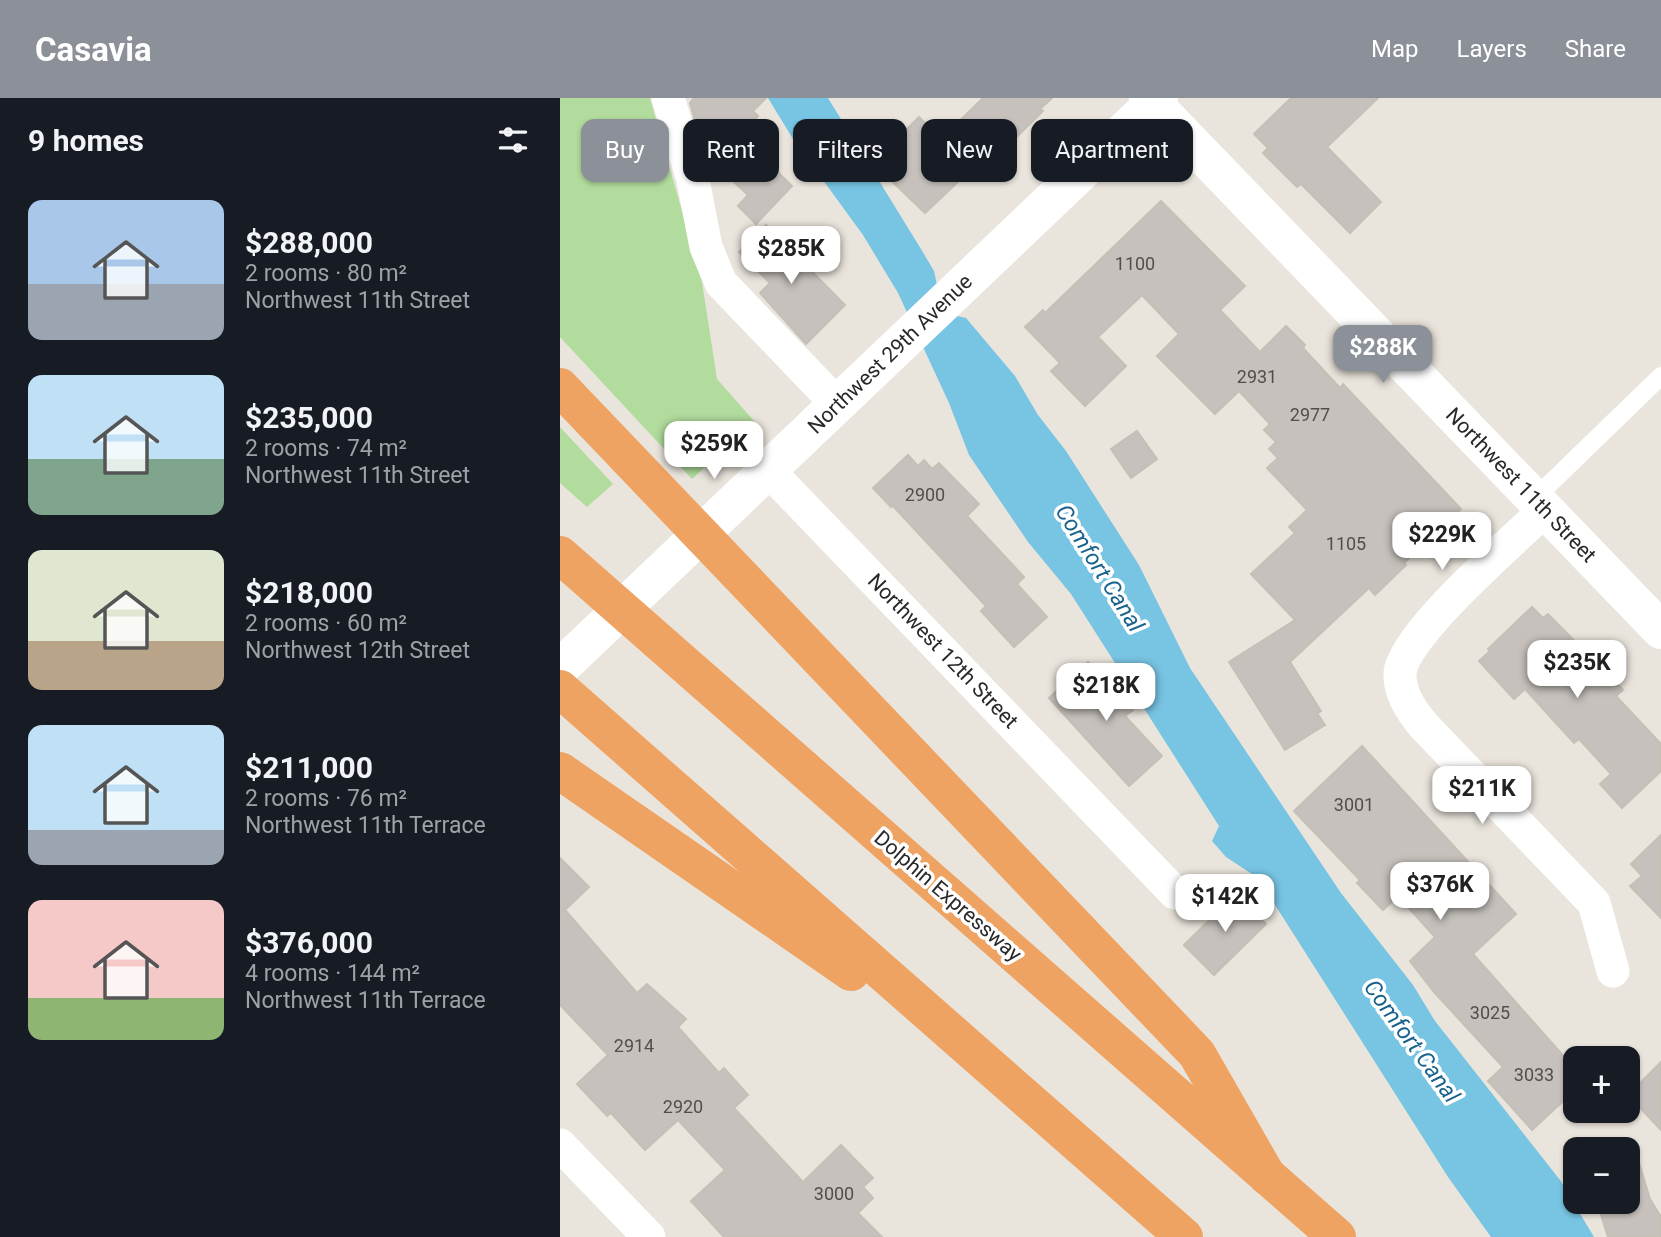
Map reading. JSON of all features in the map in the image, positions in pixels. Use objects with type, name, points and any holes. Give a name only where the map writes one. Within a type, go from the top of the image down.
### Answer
[{"type":"highway","points":[[560,387],[1197,1054],[1267,1176]]},
{"type":"highway","name":"Dolphin Expressway","points":[[560,555],[1337,1237]]},
{"type":"highway","points":[[560,689],[1184,1237]]},
{"type":"highway","points":[[570,778],[997,1072]]},
{"type":"street","points":[[668,98],[692,180],[706,247],[721,283],[837,404]]},
{"type":"street","name":"Northwest 29th Avenue","points":[[560,668],[1153,100]]},
{"type":"street","name":"Northwest 11th Street","points":[[1153,100],[1661,630]]},
{"type":"street","name":"Northwest 12th Street","points":[[768,470],[1175,893]]},
{"type":"street","points":[[1539,505],[1429,623],[1410,648],[1400,673],[1405,695],[1424,726],[1594,903],[1613,971]]},
{"type":"street","points":[[560,1145],[649,1237]]},
{"type":"lane","points":[[1539,505],[1661,376]]},
{"type":"green space","points":[[560,98],[650,98],[656,119],[581,119],[581,182],[669,182],[669,165],[702,282],[717,379],[754,421],[692,479],[560,337]]},
{"type":"green space","points":[[560,427],[613,484],[587,507],[560,483]]},
{"type":"water","points":[[768,98],[828,98],[841,119],[793,119],[793,139]]},
{"type":"water","name":"Comfort Canal","points":[[824,182],[880,182],[934,271],[937,285],[957,316],[966,318],[1015,376],[1038,415],[1066,451],[1139,565],[1190,668],[1341,893],[1413,985],[1435,1021],[1560,1180],[1563,1185],[1563,1214],[1580,1214],[1594,1237],[1491,1237],[1448,1177],[1258,878],[1226,857],[1212,841],[1219,826],[1071,594],[1028,542],[969,455],[949,403],[898,293],[863,235]]},
{"type":"building","points":[[694,98],[766,98],[753,111],[758,116],[755,119],[694,119],[690,103]]},
{"type":"building","points":[[983,98],[1052,98],[1017,137],[1017,119],[961,119]]},
{"type":"building","points":[[1291,98],[1378,98],[1327,147],[1381,202],[1350,233],[1301,184],[1297,187],[1263,153],[1268,148],[1254,134]]},
{"type":"building","points":[[919,117],[921,182],[958,182],[925,213],[893,182],[907,182],[907,129]]},
{"type":"building","points":[[779,173],[792,186],[756,224],[738,206],[748,195],[734,182],[779,182]]},
{"type":"building","points":[[1161,201],[1245,286],[1220,310],[1260,352],[1286,326],[1340,388],[1343,384],[1461,509],[1404,563],[1406,565],[1375,595],[1369,588],[1290,662],[1321,711],[1317,713],[1325,725],[1285,750],[1229,662],[1295,620],[1251,574],[1295,533],[1289,527],[1307,510],[1267,468],[1278,458],[1269,449],[1276,442],[1264,430],[1270,424],[1239,391],[1215,414],[1157,356],[1179,334],[1142,295],[1098,337],[1126,366],[1085,406],[1051,371],[1060,363],[1025,327],[1043,310],[1045,313]]},
{"type":"building","points":[[766,225],[845,305],[806,344],[760,293],[770,283],[739,252]]},
{"type":"building","points":[[1137,431],[1157,459],[1131,478],[1111,449]]},
{"type":"building","points":[[908,455],[918,466],[924,460],[932,469],[939,463],[979,504],[967,516],[1024,577],[1017,584],[1047,617],[1014,647],[981,611],[986,606],[873,488]]},
{"type":"building","points":[[1532,607],[1543,618],[1548,614],[1623,690],[1616,696],[1661,744],[1661,771],[1622,808],[1600,784],[1611,774],[1579,739],[1574,743],[1525,689],[1514,699],[1479,661]]},
{"type":"building","points":[[1088,662],[1133,710],[1125,716],[1162,756],[1129,786],[1049,698]]},
{"type":"building","points":[[1362,746],[1516,914],[1473,954],[1563,1055],[1563,1101],[1532,1130],[1488,1081],[1503,1067],[1434,992],[1410,961],[1435,937],[1398,896],[1383,910],[1357,883],[1360,880],[1294,811]]},
{"type":"building","points":[[1661,835],[1661,918],[1630,886],[1642,876],[1631,864]]},
{"type":"building","points":[[560,858],[589,887],[565,910],[637,993],[647,984],[686,1019],[678,1027],[719,1073],[724,1068],[748,1095],[734,1108],[803,1182],[841,1145],[873,1178],[863,1187],[873,1198],[858,1213],[882,1237],[724,1237],[691,1201],[725,1170],[678,1120],[645,1150],[611,1113],[607,1116],[577,1084],[608,1055],[560,1005]]},
{"type":"building","points":[[1236,894],[1266,924],[1214,975],[1184,945]]},
{"type":"building","points":[[1661,1062],[1661,1130],[1640,1108],[1640,1083]]},
{"type":"building","points":[[1640,1166],[1650,1199],[1661,1217],[1661,1237],[1608,1237],[1601,1214],[1640,1214]]}]
